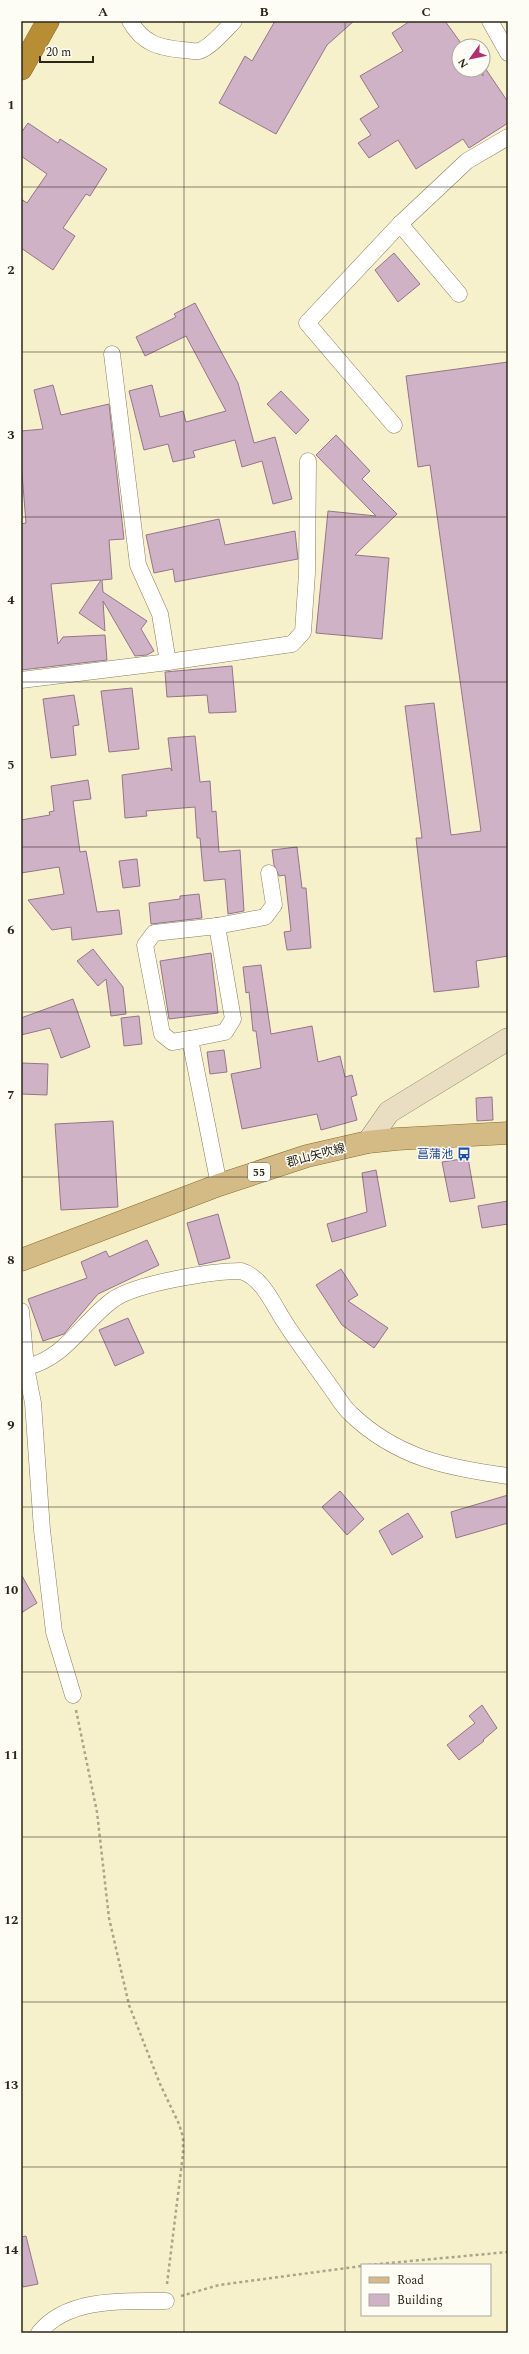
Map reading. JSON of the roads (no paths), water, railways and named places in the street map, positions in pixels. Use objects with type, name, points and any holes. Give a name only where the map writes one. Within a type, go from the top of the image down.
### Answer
[{"type":"highway","points":[[21,69],[48,21]]},
{"type":"main road","name":"郡山矢吹線","points":[[21,1260],[219,1185],[308,1156],[368,1142],[508,1133]]},
{"type":"street","points":[[130,21],[135,29],[147,41],[163,48],[200,51],[221,36],[234,21]]},
{"type":"street","points":[[490,21],[508,53]]},
{"type":"street","points":[[394,425],[307,323],[400,224],[467,161],[508,137]]},
{"type":"street","points":[[400,224],[459,294]]},
{"type":"street","points":[[112,354],[138,565],[160,614],[168,662]]},
{"type":"street","points":[[21,680],[168,662],[292,644],[303,632],[307,573],[308,462]]},
{"type":"street","points":[[217,926],[233,1019],[225,1032],[172,1042],[162,1034],[145,945],[154,933],[217,926],[265,917],[274,906],[269,873]]},
{"type":"street","points":[[190,1039],[219,1185]]},
{"type":"street","points":[[368,1142],[389,1112],[508,1039]]},
{"type":"street","points":[[26,1366],[37,1364],[64,1348],[91,1318],[116,1298],[143,1288],[205,1275],[241,1271],[259,1283],[297,1342],[350,1413],[379,1437],[404,1452],[429,1461],[460,1469],[508,1476]]},
{"type":"street","points":[[21,1311],[26,1366],[33,1403],[42,1530],[54,1632],[73,1695]]},
{"type":"street","points":[[39,2333],[57,2318],[91,2305],[126,2301],[166,2301]]},
{"type":"place","name":"菖蒲池","points":[[464,1154]]}]
